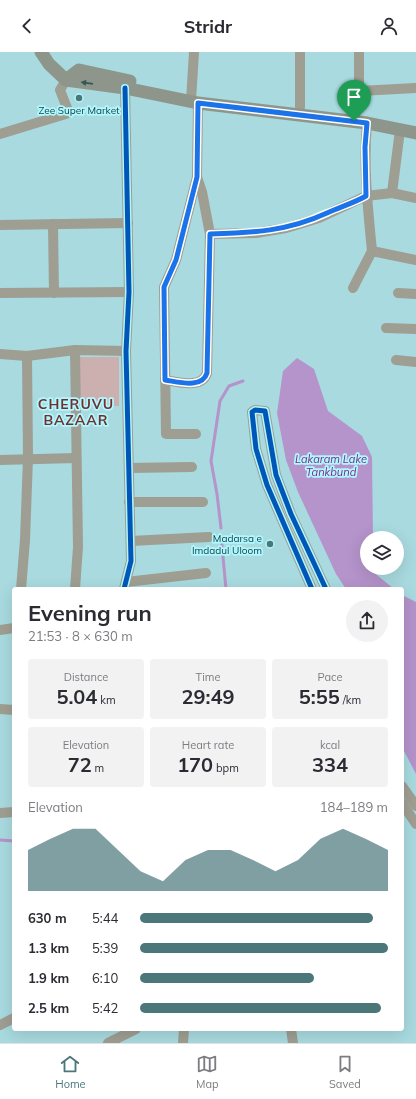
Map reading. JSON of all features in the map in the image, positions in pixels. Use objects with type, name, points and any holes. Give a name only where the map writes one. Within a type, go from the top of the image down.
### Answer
[{"type":"main road","points":[[42,52],[49,64],[66,80],[125,88],[194,100],[416,124]]},
{"type":"main road","points":[[66,80],[79,70],[194,100],[300,107],[355,118],[367,123],[416,133]]},
{"type":"street","points":[[165,380],[198,383],[206,378],[207,373],[210,234],[202,192],[197,177],[194,52]]},
{"type":"street","points":[[300,52],[300,107]]},
{"type":"street","points":[[355,118],[359,91],[359,52]]},
{"type":"street","points":[[0,134],[69,113],[60,90],[66,80]]},
{"type":"street","points":[[125,88],[129,292],[126,350],[131,542],[131,561],[125,586],[206,573]]},
{"type":"street","points":[[359,91],[416,88]]},
{"type":"street","points":[[354,288],[372,251],[366,196],[365,147],[367,123]]},
{"type":"street","points":[[392,193],[400,130]]},
{"type":"street","points":[[196,434],[166,434],[164,287],[176,260],[197,177]]},
{"type":"street","points":[[210,234],[256,233],[286,228],[319,218],[366,196],[392,193],[416,198]]},
{"type":"street","points":[[0,225],[128,223]]},
{"type":"street","points":[[53,224],[54,293]]},
{"type":"street","points":[[372,251],[416,260]]},
{"type":"street","points":[[0,294],[129,292]]},
{"type":"street","points":[[398,293],[416,294]]},
{"type":"street","points":[[386,328],[416,329]]},
{"type":"street","points":[[0,354],[27,356],[75,350],[126,350]]},
{"type":"street","points":[[75,350],[78,547],[75,587]]},
{"type":"street","points":[[21,587],[25,540],[28,458],[27,356]]},
{"type":"street","points":[[396,360],[416,362]]},
{"type":"street","points":[[311,587],[267,485],[256,449],[252,412],[255,410],[265,411],[276,475],[291,514],[325,587]]},
{"type":"street","points":[[0,460],[28,458],[76,458]]},
{"type":"street","points":[[129,468],[192,467]]},
{"type":"street","points":[[129,502],[203,502]]},
{"type":"street","points":[[131,542],[209,537]]},
{"type":"street","points":[[0,630],[12,628]]},
{"type":"street","points":[[0,709],[12,710]]},
{"type":"street","points":[[404,789],[416,806]]},
{"type":"street","points":[[404,806],[416,824]]},
{"type":"street","points":[[0,813],[12,812]]},
{"type":"street","points":[[0,1026],[12,1019]]},
{"type":"street","points":[[108,1043],[132,1031]]},
{"type":"street","points":[[183,1043],[184,1031]]},
{"type":"street","points":[[291,1031],[293,1043]]},
{"type":"shaded area","points":[[77,357],[119,357],[119,406],[77,405]]},
{"type":"water","name":"Lakaram Lake Tankbund","points":[[297,358],[314,369],[328,411],[362,436],[372,457],[373,531],[360,531],[360,575],[377,575],[392,587],[345,587],[336,574],[298,492],[286,460],[277,413],[283,371]]},
{"type":"water","points":[[404,596],[416,602],[416,774],[404,751]]},
{"type":"waterway","points":[[221,528],[211,461],[220,401],[229,386],[243,381]]},
{"type":"waterway","points":[[221,536],[226,587]]},
{"type":"waterway","points":[[0,840],[12,841]]},
{"type":"cycle path","points":[[124,587],[131,561],[126,351],[129,292],[125,88]]},
{"type":"cycle path","points":[[311,587],[267,485],[256,449],[252,412],[255,410],[265,411],[276,475],[291,514],[325,587]]},
{"type":"place","name":"Zee Super Market","points":[[79,98]]},
{"type":"place","name":"Madarsa e Imdadul Uloom","points":[[270,544]]},
{"type":"district","name":"CHERUVU BAZAAR","points":[[76,412]]},
{"type":"route","points":[[198,103],[299,116],[354,121],[367,123],[365,147],[366,196],[340,209],[303,224],[256,233],[210,234],[208,362],[206,378],[198,383],[165,380],[164,287],[176,260],[197,177],[198,103]]}]
